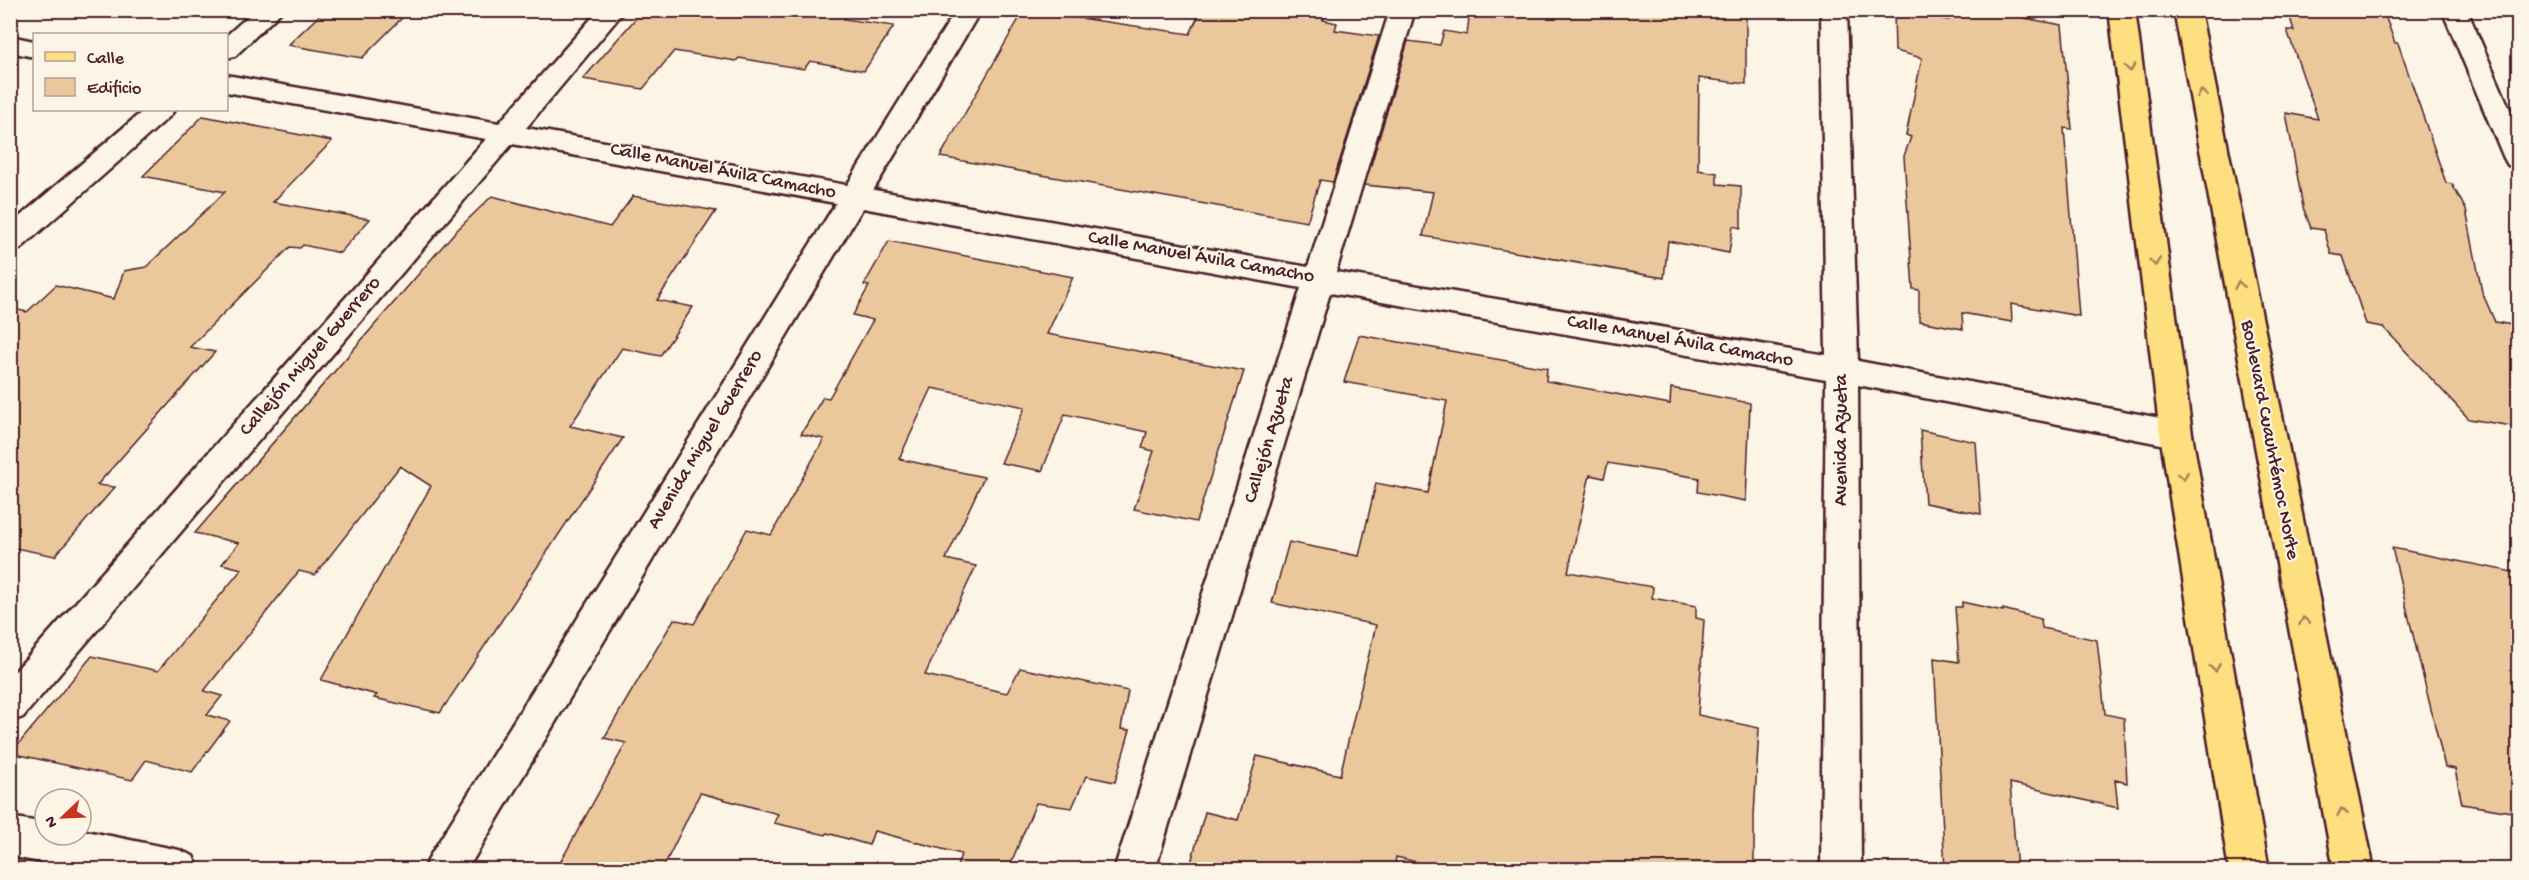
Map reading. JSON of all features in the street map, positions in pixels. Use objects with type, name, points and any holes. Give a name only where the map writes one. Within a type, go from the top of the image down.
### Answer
[{"type":"main road","points":[[2122,10],[2176,434],[2249,870]]},
{"type":"main road","name":"Boulevard Cuauhtémoc Norte","points":[[2187,10],[2354,870]]},
{"type":"street","points":[[228,48],[271,10]]},
{"type":"street","name":"Callejón Miguel Guerrero","points":[[10,705],[613,10]]},
{"type":"street","name":"Avenida Miguel Guerrero","points":[[444,870],[969,10]]},
{"type":"street","name":"Callejón Azueta","points":[[1134,870],[1404,10]]},
{"type":"street","name":"Avenida Azueta","points":[[1834,10],[1842,370],[1840,870]]},
{"type":"street","points":[[2454,10],[2518,158]]},
{"type":"street","points":[[10,44],[33,49]]},
{"type":"street","name":"Calle Manuel Ávila Camacho","points":[[228,83],[1320,280],[1842,370],[2176,434]]},
{"type":"street","points":[[10,242],[159,111]]},
{"type":"street","points":[[10,836],[179,870]]},
{"type":"building","points":[[325,10],[410,10],[362,58],[288,45]]},
{"type":"building","points":[[643,10],[850,10],[844,19],[894,26],[864,71],[810,61],[804,69],[739,58],[736,61],[674,51],[643,89],[583,79]]},
{"type":"building","points":[[1024,10],[1190,34],[1201,10],[1282,10],[1324,17],[1323,20],[1337,23],[1335,30],[1379,36],[1333,182],[1320,180],[1307,222],[940,157]]},
{"type":"building","points":[[1470,10],[1746,10],[1746,84],[1699,78],[1698,170],[1717,173],[1717,184],[1741,186],[1741,228],[1733,226],[1729,253],[1668,241],[1664,278],[1423,236],[1433,192],[1365,185],[1408,41],[1440,45],[1444,31],[1467,35]]},
{"type":"building","points":[[1949,10],[2024,10],[2024,18],[2062,25],[2072,129],[2064,128],[2079,316],[2011,304],[2012,322],[1962,313],[1963,329],[1919,321],[1919,290],[1913,289],[1904,156],[1911,137],[1906,135],[1922,58],[1895,51],[1894,12],[1949,20]]},
{"type":"building","points":[[2288,10],[2383,10],[2395,43],[2398,43],[2446,183],[2452,184],[2466,210],[2482,292],[2495,322],[2518,326],[2518,427],[2469,419],[2383,327],[2366,324],[2343,256],[2331,254],[2324,230],[2311,228],[2303,207],[2286,113],[2318,119],[2287,30],[2294,31]]},
{"type":"building","points":[[203,116],[332,141],[273,202],[370,219],[340,253],[303,245],[300,248],[290,247],[190,347],[215,352],[97,485],[115,487],[55,556],[10,547],[10,308],[27,312],[56,285],[114,299],[124,271],[146,267],[225,192],[143,176]]},
{"type":"building","points":[[492,196],[610,227],[633,196],[716,211],[657,300],[693,307],[660,356],[622,348],[570,426],[623,438],[440,713],[374,698],[377,695],[321,680],[431,486],[400,466],[315,575],[299,571],[204,691],[222,696],[207,715],[230,721],[192,772],[146,760],[132,780],[11,753],[92,656],[158,671],[242,569],[222,564],[239,543],[195,533],[454,233]]},
{"type":"building","points":[[889,241],[1073,277],[1047,334],[1244,371],[1196,522],[1134,509],[1154,451],[1142,448],[1147,432],[1065,414],[1042,471],[1001,463],[1025,407],[932,388],[899,459],[984,477],[946,559],[976,566],[925,675],[1007,693],[1020,668],[1128,691],[1121,729],[1130,730],[1115,782],[1086,776],[1072,808],[1036,803],[1008,870],[956,870],[961,854],[874,831],[869,845],[827,833],[826,835],[774,823],[778,814],[700,793],[662,870],[556,870],[626,743],[604,738],[674,619],[694,624],[747,529],[771,535],[824,439],[801,434],[823,397],[829,398],[873,320],[853,315],[869,286],[864,285]]},
{"type":"building","points":[[1359,335],[1547,368],[1546,381],[1670,404],[1671,388],[1750,403],[1746,501],[1698,492],[1699,478],[1608,463],[1604,478],[1590,475],[1568,572],[1653,587],[1652,598],[1696,606],[1696,618],[1704,620],[1698,715],[1759,728],[1754,816],[1754,870],[1448,870],[1396,857],[1394,870],[1189,870],[1205,812],[1238,820],[1257,756],[1340,775],[1376,625],[1272,603],[1289,542],[1359,556],[1376,483],[1428,493],[1447,401],[1344,382]]},
{"type":"building","points":[[1920,430],[1976,442],[1981,514],[1925,503]]},
{"type":"building","points":[[2392,548],[2518,573],[2518,813],[2462,804],[2455,769],[2445,767]]},
{"type":"building","points":[[1962,602],[2041,619],[2042,628],[2097,640],[2105,714],[2124,718],[2127,783],[2115,780],[2118,808],[2010,783],[2017,870],[1945,870],[1934,658],[1959,662],[1955,607],[1962,607]]}]
